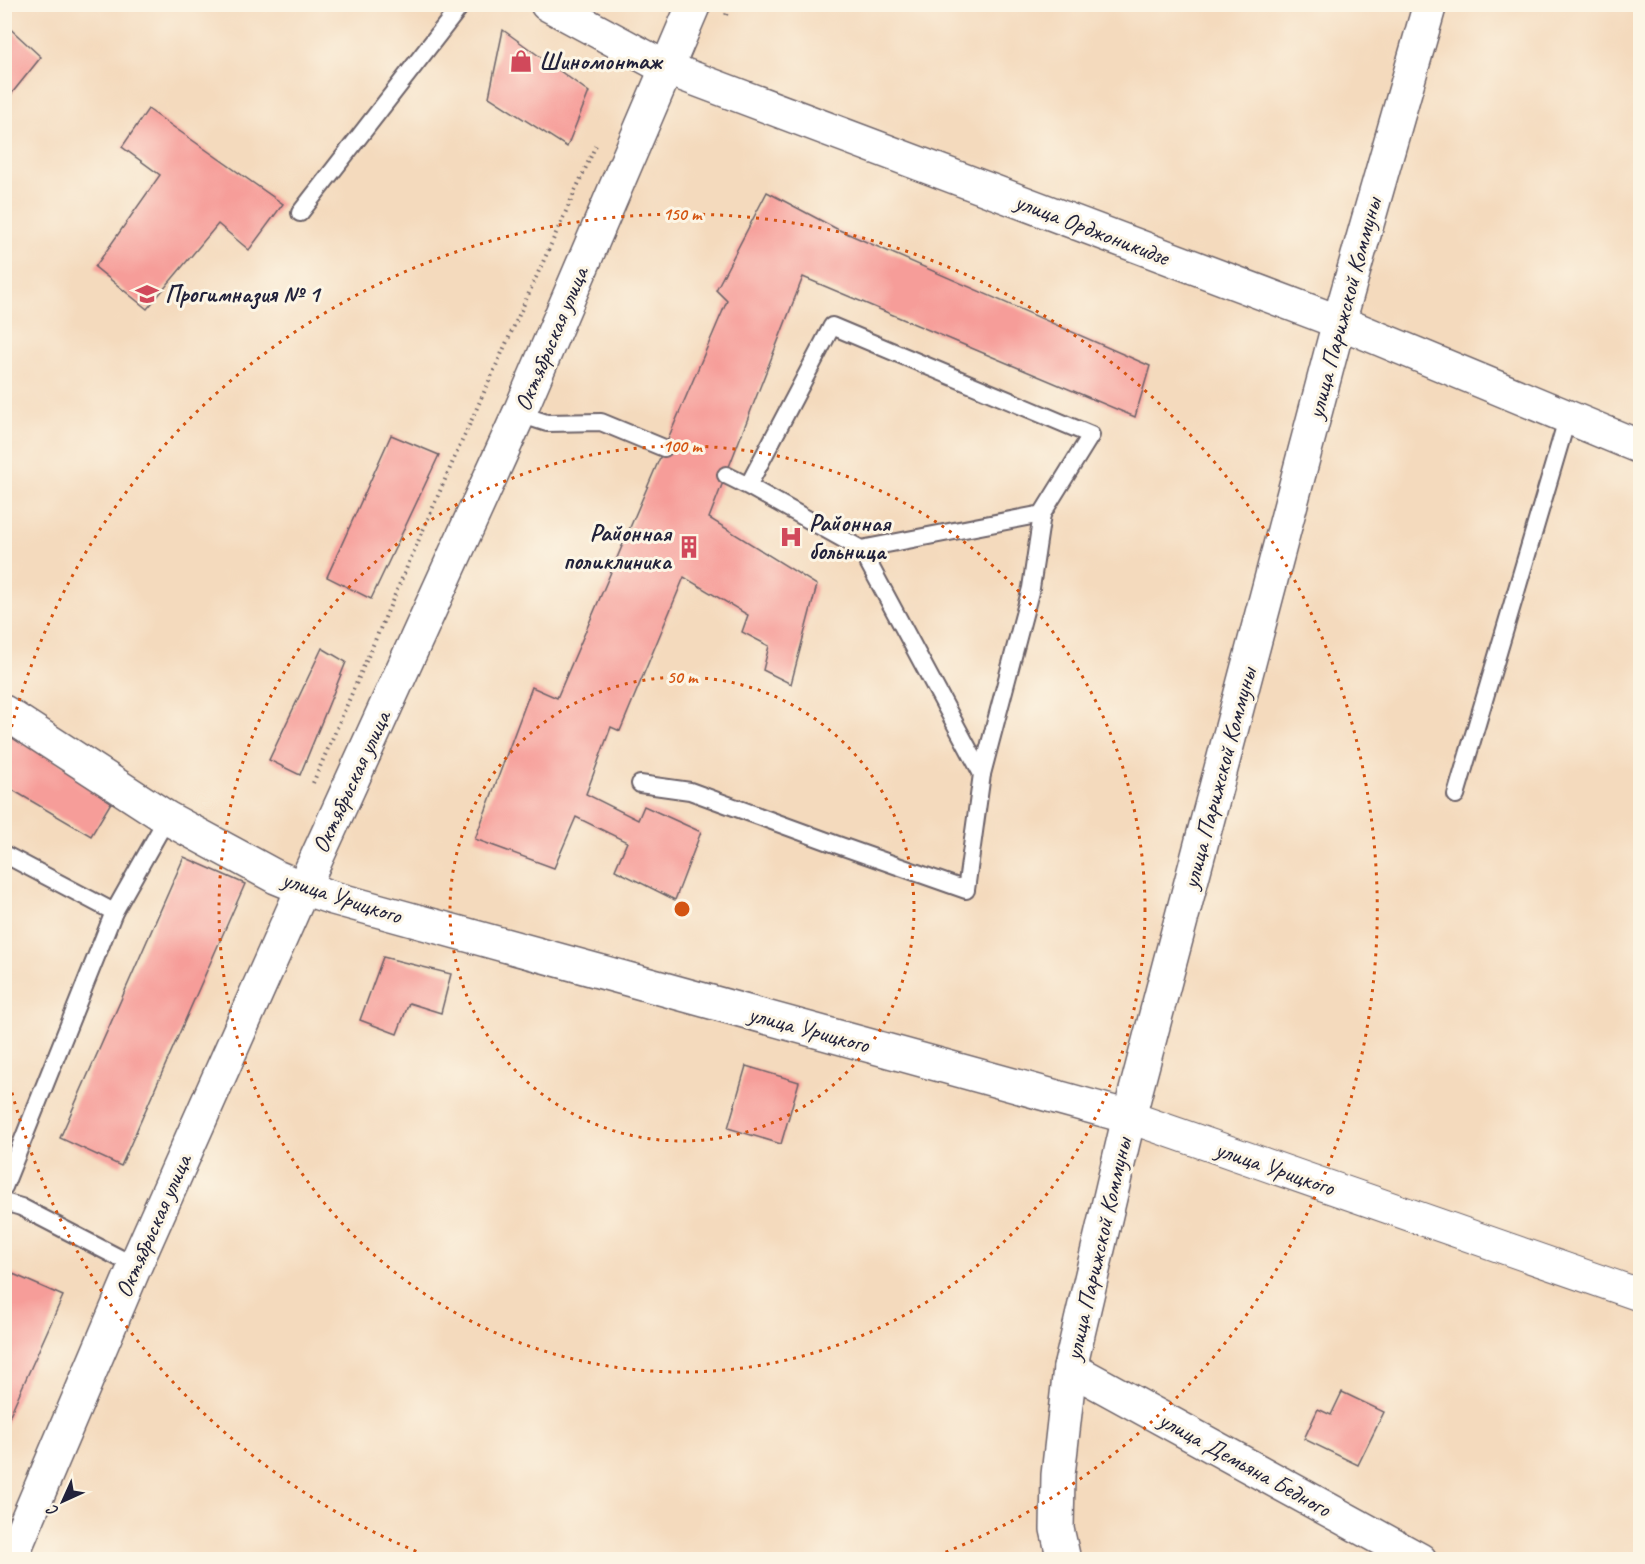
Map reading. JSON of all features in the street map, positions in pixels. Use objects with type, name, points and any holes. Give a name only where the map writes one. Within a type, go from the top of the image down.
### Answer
[{"type":"street","name":"улица Орджоникидзе","points":[[547,4],[666,68],[1339,322],[1641,447]]},
{"type":"street","name":"Октябрьская улица","points":[[10,1560],[135,1266],[303,888],[519,414],[694,4]]},
{"type":"street","name":"улица Парижской Коммуны","points":[[1064,1560],[1057,1529],[1058,1475],[1070,1368],[1129,1117],[1339,322],[1430,4]]},
{"type":"street","name":"улица Урицкого","points":[[4,712],[167,818],[276,877],[303,888],[1129,1117],[1641,1295]]},
{"type":"street","name":"улица Демьяна Бедного","points":[[1070,1368],[1420,1560]]},
{"type":"lane","points":[[300,213],[462,4]]},
{"type":"lane","points":[[640,784],[690,791],[966,890],[982,774],[1031,588],[1042,514],[1091,435],[832,326],[748,486]]},
{"type":"lane","points":[[519,414],[547,423],[601,422],[664,448]]},
{"type":"lane","points":[[1456,795],[1568,417]]},
{"type":"lane","points":[[726,475],[861,549],[982,774]]},
{"type":"lane","points":[[861,549],[1042,514]]},
{"type":"lane","points":[[4,1187],[114,912],[167,818]]},
{"type":"lane","points":[[4,854],[114,912]]},
{"type":"lane","points":[[4,1202],[21,1207],[135,1266]]},
{"type":"path","points":[[309,793],[457,452],[599,137]]},
{"type":"building","points":[[4,23],[41,57],[4,103]]},
{"type":"building","name":"Шиномонтаж","points":[[503,30],[589,92],[567,147],[489,97]]},
{"type":"building","points":[[148,109],[283,204],[249,250],[218,224],[147,309],[95,267],[160,175],[122,147]]},
{"type":"building","name":"Районная поликлиника","points":[[767,192],[837,229],[1150,366],[1135,417],[803,277],[709,518],[817,585],[791,684],[763,670],[769,646],[742,632],[748,615],[684,577],[620,731],[611,727],[586,794],[638,820],[644,806],[701,832],[675,900],[615,870],[627,842],[576,817],[554,868],[475,839],[532,687],[557,698],[727,301],[716,290]]},
{"type":"building","points":[[391,435],[439,455],[371,599],[327,577]]},
{"type":"building","points":[[322,648],[346,662],[300,775],[269,760]]},
{"type":"building","points":[[4,729],[115,796],[91,836],[4,785]]},
{"type":"building","points":[[184,857],[245,884],[121,1166],[60,1138]]},
{"type":"building","points":[[383,957],[451,974],[441,1013],[409,1003],[397,1034],[360,1020]]},
{"type":"building","points":[[746,1066],[799,1082],[781,1144],[728,1128]]},
{"type":"building","points":[[4,1270],[63,1296],[4,1428]]},
{"type":"building","points":[[1342,1392],[1384,1412],[1358,1465],[1304,1439],[1318,1409],[1331,1415]]},
{"type":"place","name":"Шиномонтаж","points":[[521,61]]},
{"type":"place","name":"Прогимназия № 1","points":[[147,294]]},
{"type":"place","name":"Районная больница","points":[[791,537]]},
{"type":"place","name":"Районная поликлиника","points":[[689,547]]}]
